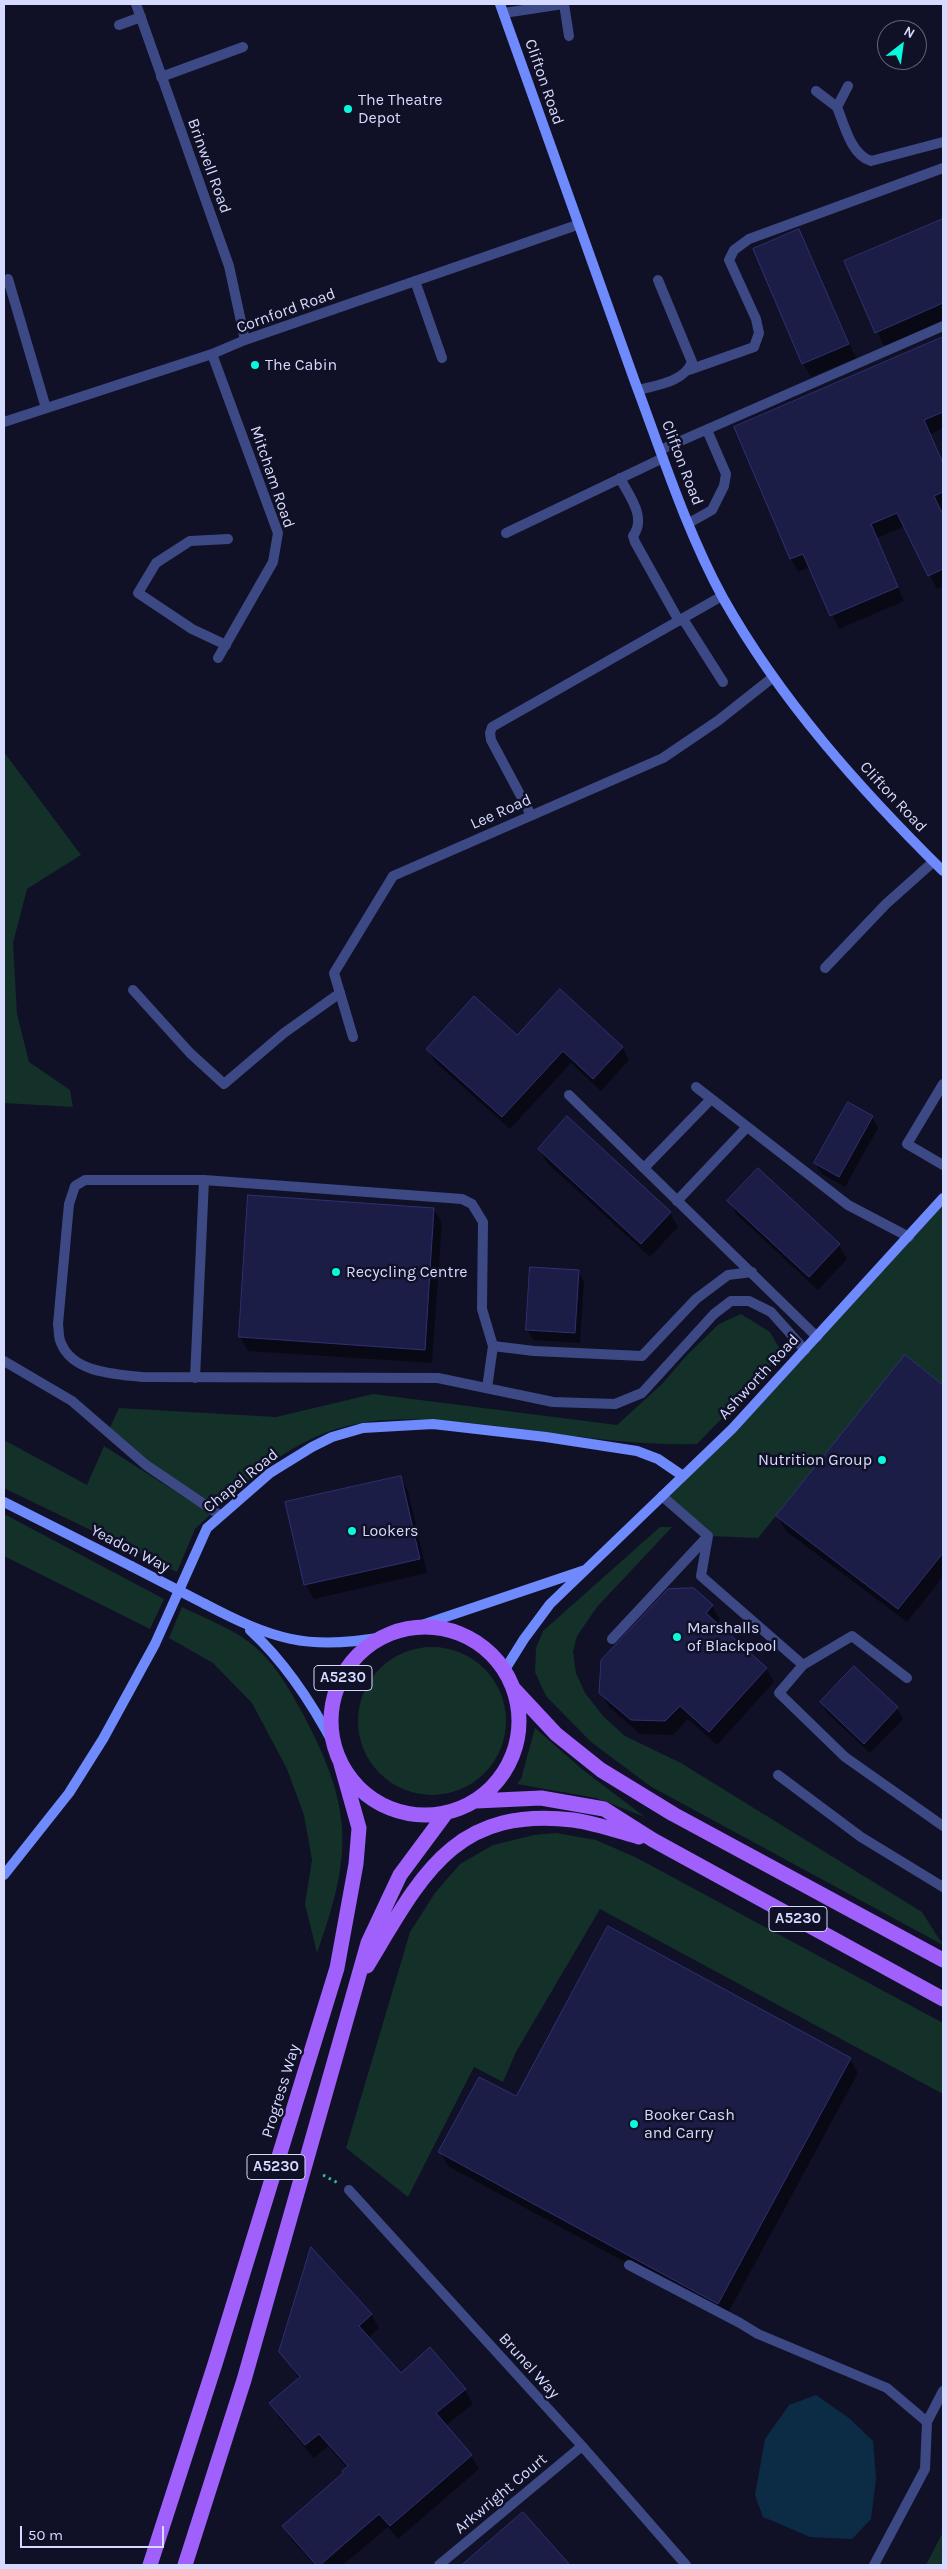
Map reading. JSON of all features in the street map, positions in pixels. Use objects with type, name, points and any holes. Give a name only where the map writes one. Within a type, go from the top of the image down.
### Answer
[{"type":"main road","name":"A5230","points":[[943,1960],[673,1814],[601,1770],[556,1734],[514,1689],[504,1670],[484,1647],[462,1634],[438,1628],[413,1628],[383,1637],[357,1656],[339,1683],[331,1715],[335,1747],[341,1764],[360,1789],[385,1806],[400,1813],[415,1815],[446,1813],[476,1801],[541,1798],[604,1809],[653,1840],[943,1998]]},
{"type":"main road","name":"A5230","points":[[476,1801],[500,1780],[515,1752],[520,1720],[514,1689]]},
{"type":"main road","name":"Progress Way","points":[[150,2565],[215,2364],[337,1968],[356,1864],[359,1828],[341,1764]]},
{"type":"main road","name":"A5230","points":[[185,2565],[244,2380],[360,1978],[368,1943],[400,1876],[446,1813]]},
{"type":"main road","name":"A5230","points":[[360,1978],[405,1903],[431,1867],[458,1842],[478,1832],[515,1821],[555,1819],[575,1820],[653,1840]]},
{"type":"street","name":"Brinwell Road","points":[[136,4],[229,266],[245,340]]},
{"type":"street","points":[[502,8],[564,4],[569,36]]},
{"type":"street","name":"Clifton Road","points":[[502,8],[577,225],[661,454],[689,523],[722,596],[772,678],[811,729],[943,872]]},
{"type":"street","points":[[119,24],[141,17]]},
{"type":"street","points":[[161,77],[243,47]]},
{"type":"street","points":[[837,107],[848,86]]},
{"type":"street","points":[[816,90],[837,107],[852,145],[864,159],[870,161],[943,142]]},
{"type":"street","points":[[638,390],[671,381],[689,370],[754,347],[759,333],[756,319],[729,260],[734,250],[749,239],[943,168]]},
{"type":"street","name":"Cornford Road","points":[[4,422],[212,354],[245,340],[577,225]]},
{"type":"street","points":[[8,279],[46,408]]},
{"type":"street","points":[[658,280],[692,362],[689,370]]},
{"type":"street","points":[[415,281],[442,358]]},
{"type":"street","points":[[506,533],[620,478],[707,430],[943,326]]},
{"type":"street","name":"Mitcham Road","points":[[212,354],[278,533],[273,562],[218,658]]},
{"type":"street","points":[[689,523],[712,510],[724,486],[726,474],[707,430]]},
{"type":"street","points":[[620,478],[638,513],[639,521],[633,536],[635,542],[681,620],[723,682]]},
{"type":"street","points":[[226,645],[192,629],[138,593],[156,563],[190,541],[228,539]]},
{"type":"street","points":[[531,815],[491,740],[490,733],[492,727],[722,596]]},
{"type":"street","name":"Lee Road","points":[[353,1037],[334,973],[394,876],[663,758],[719,720],[772,678]]},
{"type":"street","points":[[825,968],[886,904],[933,862]]},
{"type":"street","points":[[133,990],[190,1053],[224,1084],[284,1033],[340,993]]},
{"type":"street","points":[[943,1084],[907,1144],[943,1165]]},
{"type":"street","points":[[696,1087],[848,1205],[909,1237]]},
{"type":"street","points":[[570,1095],[817,1337]]},
{"type":"street","points":[[644,1168],[711,1099]]},
{"type":"street","points":[[677,1200],[747,1127]]},
{"type":"street","points":[[486,1388],[493,1346],[482,1309],[483,1222],[472,1204],[462,1199],[204,1180],[85,1180],[75,1186],[69,1204],[58,1324],[61,1343],[77,1362],[107,1374],[195,1378],[438,1378],[553,1402],[615,1404],[642,1393],[714,1314],[731,1301],[749,1301],[771,1312],[805,1350]]},
{"type":"street","points":[[195,1378],[204,1180]]},
{"type":"street","name":"Ashworth Road","points":[[504,1670],[550,1604],[732,1429],[943,1198]]},
{"type":"street","points":[[493,1346],[534,1351],[642,1356],[696,1300],[728,1275],[752,1272]]},
{"type":"street","points":[[4,1361],[72,1401],[146,1465],[220,1515]]},
{"type":"street","name":"Chapel Road","points":[[4,1875],[70,1793],[103,1739],[155,1644],[199,1542],[207,1528],[270,1473],[312,1447],[332,1437],[363,1428],[387,1425],[433,1424],[546,1437],[637,1451],[658,1459],[682,1476]]},
{"type":"street","points":[[662,1496],[708,1536]]},
{"type":"street","name":"Yeadon Way","points":[[4,1502],[243,1624],[282,1637],[325,1644],[347,1644],[383,1637]]},
{"type":"street","points":[[612,1639],[708,1536]]},
{"type":"street","points":[[708,1536],[701,1576],[803,1665]]},
{"type":"street","name":"Ashworth Road","points":[[413,1628],[588,1568]]},
{"type":"street","name":"Yeadon Way","points":[[243,1624],[267,1646],[288,1670],[320,1719],[335,1747]]},
{"type":"street","points":[[907,1678],[852,1636],[803,1665],[779,1693],[845,1757],[943,1826]]},
{"type":"street","points":[[778,1775],[861,1837],[943,1887]]},
{"type":"street","name":"Brunel Way","points":[[348,2190],[582,2446],[686,2565]]},
{"type":"street","points":[[629,2265],[740,2322],[758,2334],[887,2388],[927,2422]]},
{"type":"street","points":[[874,2565],[925,2469],[927,2422],[943,2391]]},
{"type":"street","name":"Arkwright Court","points":[[439,2565],[582,2446]]},
{"type":"green space","points":[[4,752],[81,855],[27,889],[13,943],[17,1014],[29,1062],[70,1090],[73,1107],[4,1103]]},
{"type":"green space","points":[[943,1198],[943,1385],[906,1356],[758,1538],[708,1536],[665,1499]]},
{"type":"green space","points":[[741,1314],[770,1332],[780,1349],[768,1371],[697,1444],[622,1441],[432,1420],[410,1419],[367,1422],[325,1433],[294,1448],[252,1477],[214,1511],[108,1432],[119,1408],[276,1417],[373,1394],[617,1425],[662,1384],[687,1355],[719,1324]]},
{"type":"green space","points":[[4,1440],[87,1485],[104,1446],[211,1514],[195,1529],[177,1572],[4,1488]]},
{"type":"green space","points":[[4,1514],[164,1599],[150,1629],[4,1556]]},
{"type":"green space","points":[[660,1527],[672,1527],[597,1607],[577,1636],[573,1652],[576,1673],[585,1693],[603,1716],[625,1736],[681,1763],[922,1912],[943,1945],[650,1786],[591,1742],[546,1696],[535,1672],[536,1648],[543,1631]]},
{"type":"green space","points":[[182,1607],[234,1632],[266,1657],[298,1704],[331,1777],[339,1805],[342,1831],[342,1858],[329,1918],[317,1953],[305,1904],[312,1860],[304,1815],[287,1769],[252,1703],[213,1663],[169,1638]]},
{"type":"green space","points":[[432,1647],[447,1648],[461,1652],[485,1668],[501,1692],[505,1706],[505,1736],[501,1750],[485,1774],[461,1790],[447,1794],[432,1795],[417,1794],[403,1790],[379,1774],[363,1750],[359,1736],[358,1721],[359,1706],[363,1692],[379,1668],[403,1652],[417,1648]]},
{"type":"green space","points":[[535,1728],[583,1770],[645,1817],[596,1798],[517,1784],[521,1779]]},
{"type":"green space","points":[[556,1833],[596,1840],[637,1858],[943,2023],[943,2094],[600,1909],[516,2052],[503,2082],[474,2067],[408,2197],[346,2148],[410,1932],[435,1893],[460,1864],[493,1845],[534,1835]]},
{"type":"green space","points":[[943,2532],[943,2565],[926,2565]]},
{"type":"water","points":[[816,2395],[849,2418],[873,2441],[876,2479],[871,2519],[852,2539],[810,2537],[763,2517],[755,2495],[765,2439],[789,2405]]},
{"type":"building","points":[[943,219],[943,303],[875,333],[844,261]]},
{"type":"building","points":[[799,229],[849,344],[802,364],[753,249]]},
{"type":"building","points":[[943,337],[943,412],[924,420],[943,463],[943,492],[934,496],[943,515],[943,569],[928,576],[897,513],[871,524],[898,587],[830,616],[803,554],[790,559],[734,427]]},
{"type":"building","points":[[560,989],[623,1047],[593,1079],[563,1051],[502,1117],[426,1049],[474,996],[517,1035]]},
{"type":"building","points":[[848,1102],[873,1116],[839,1177],[814,1163]]},
{"type":"building","points":[[567,1116],[671,1212],[641,1244],[538,1149]]},
{"type":"building","points":[[758,1168],[840,1244],[809,1277],[727,1201]]},
{"type":"building","name":"Recycling Centre","points":[[248,1195],[434,1208],[425,1350],[239,1337]]},
{"type":"building","points":[[530,1267],[579,1270],[575,1333],[526,1330]]},
{"type":"building","name":"Nutrition Group","points":[[905,1355],[943,1385],[943,1553],[898,1609],[776,1516]]},
{"type":"building","name":"Lookers","points":[[401,1476],[420,1559],[304,1585],[285,1502]]},
{"type":"building","name":"Marshalls of Blackpool","points":[[694,1588],[713,1605],[706,1613],[767,1668],[709,1732],[680,1706],[665,1721],[631,1720],[599,1693],[601,1660],[668,1589]]},
{"type":"building","points":[[854,1666],[898,1707],[864,1744],[820,1702]]},
{"type":"building","name":"Booker Cash and Carry","points":[[608,1926],[851,2058],[718,2304],[438,2152],[479,2077],[516,2096]]},
{"type":"building","points":[[311,2247],[372,2314],[359,2326],[401,2373],[430,2347],[466,2389],[436,2413],[472,2455],[390,2526],[379,2514],[320,2565],[316,2565],[282,2526],[343,2473],[342,2471],[348,2466],[319,2434],[305,2445],[269,2403],[300,2377],[279,2352]]},
{"type":"building","points":[[523,2512],[570,2565],[462,2565]]},
{"type":"place","name":"The Theatre Depot","points":[[348,109]]},
{"type":"place","name":"The Cabin","points":[[255,365]]},
{"type":"place","name":"Recycling Centre","points":[[336,1272]]},
{"type":"place","name":"Nutrition Group","points":[[882,1460]]},
{"type":"place","name":"Lookers","points":[[352,1531]]},
{"type":"place","name":"Marshalls of Blackpool","points":[[677,1637]]},
{"type":"place","name":"Booker Cash and Carry","points":[[634,2124]]}]
